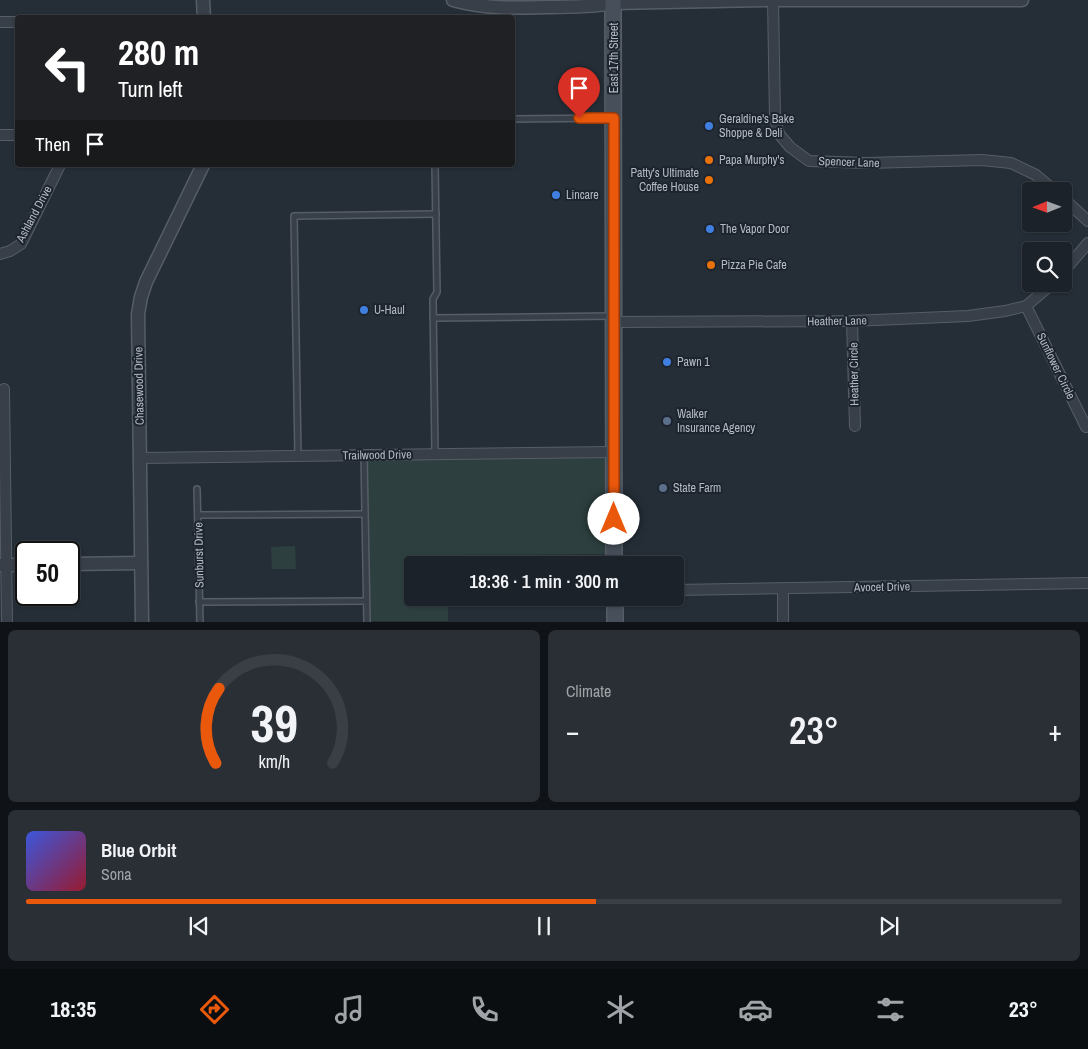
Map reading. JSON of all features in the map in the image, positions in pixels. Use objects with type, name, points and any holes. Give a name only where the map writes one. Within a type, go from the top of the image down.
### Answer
[{"type":"main road","name":"East 17th Street","points":[[614,2],[614,556]]},
{"type":"main road","points":[[615,606],[615,622]]},
{"type":"street","points":[[203,0],[204,15]]},
{"type":"street","points":[[453,0],[496,8],[514,4],[594,7],[614,2],[1022,0]]},
{"type":"street","name":"Spencer Lane","points":[[773,0],[775,118],[779,134],[799,154],[809,160],[866,163],[982,160],[1010,163],[1036,175],[1044,182]]},
{"type":"street","points":[[0,22],[15,22]]},
{"type":"street","points":[[0,136],[15,135]]},
{"type":"street","name":"Ashland Drive","points":[[0,254],[10,252],[21,244],[59,167]]},
{"type":"street","name":"Chasewood Drive","points":[[142,622],[138,314],[146,282],[202,167]]},
{"type":"street","points":[[1072,206],[1088,221]]},
{"type":"street","points":[[1072,262],[1088,243]]},
{"type":"street","name":"Heather Lane","points":[[614,319],[852,321],[968,316],[1026,306],[1043,292]]},
{"type":"street","name":"Sunflower Circle","points":[[1026,306],[1086,427]]},
{"type":"street","name":"Heather Circle","points":[[852,321],[855,426]]},
{"type":"street","points":[[4,389],[3,566],[7,622]]},
{"type":"street","name":"Trailwood Drive","points":[[140,458],[614,452]]},
{"type":"street","points":[[80,564],[141,563]]},
{"type":"street","name":"Avocet Drive","points":[[684,590],[1088,583]]},
{"type":"street","points":[[783,589],[784,622]]},
{"type":"lane","points":[[515,119],[614,118]]},
{"type":"lane","points":[[435,454],[433,299],[437,292],[436,167]]},
{"type":"lane","points":[[298,456],[294,216],[436,214]]},
{"type":"lane","points":[[433,318],[614,319]]},
{"type":"lane","points":[[364,455],[367,622]]},
{"type":"lane","name":"Sunburst Drive","points":[[197,489],[200,622]]},
{"type":"lane","points":[[198,515],[365,514]]},
{"type":"lane","points":[[199,602],[366,601]]},
{"type":"shaded area","points":[[614,452],[614,554],[404,556],[404,606],[448,606],[448,621],[367,621],[364,455]]},
{"type":"shaded area","points":[[295,546],[296,569],[272,569],[271,547]]},
{"type":"place","name":"Geraldine's Bake Shoppe & Deli","points":[[709,126]]},
{"type":"place","name":"Papa Murphy's","points":[[709,160]]},
{"type":"place","name":"Patty's Ultimate Coffee House","points":[[709,180]]},
{"type":"place","name":"Lincare","points":[[556,195]]},
{"type":"place","name":"The Vapor Door","points":[[710,229]]},
{"type":"place","name":"Pizza Pie Cafe","points":[[711,265]]},
{"type":"place","name":"U-Haul","points":[[364,310]]},
{"type":"place","name":"Pawn 1","points":[[667,362]]},
{"type":"place","name":"Walker Insurance Agency","points":[[667,421]]},
{"type":"place","name":"State Farm","points":[[663,488]]},
{"type":"route","points":[[579,118],[614,118],[614,519]]}]
